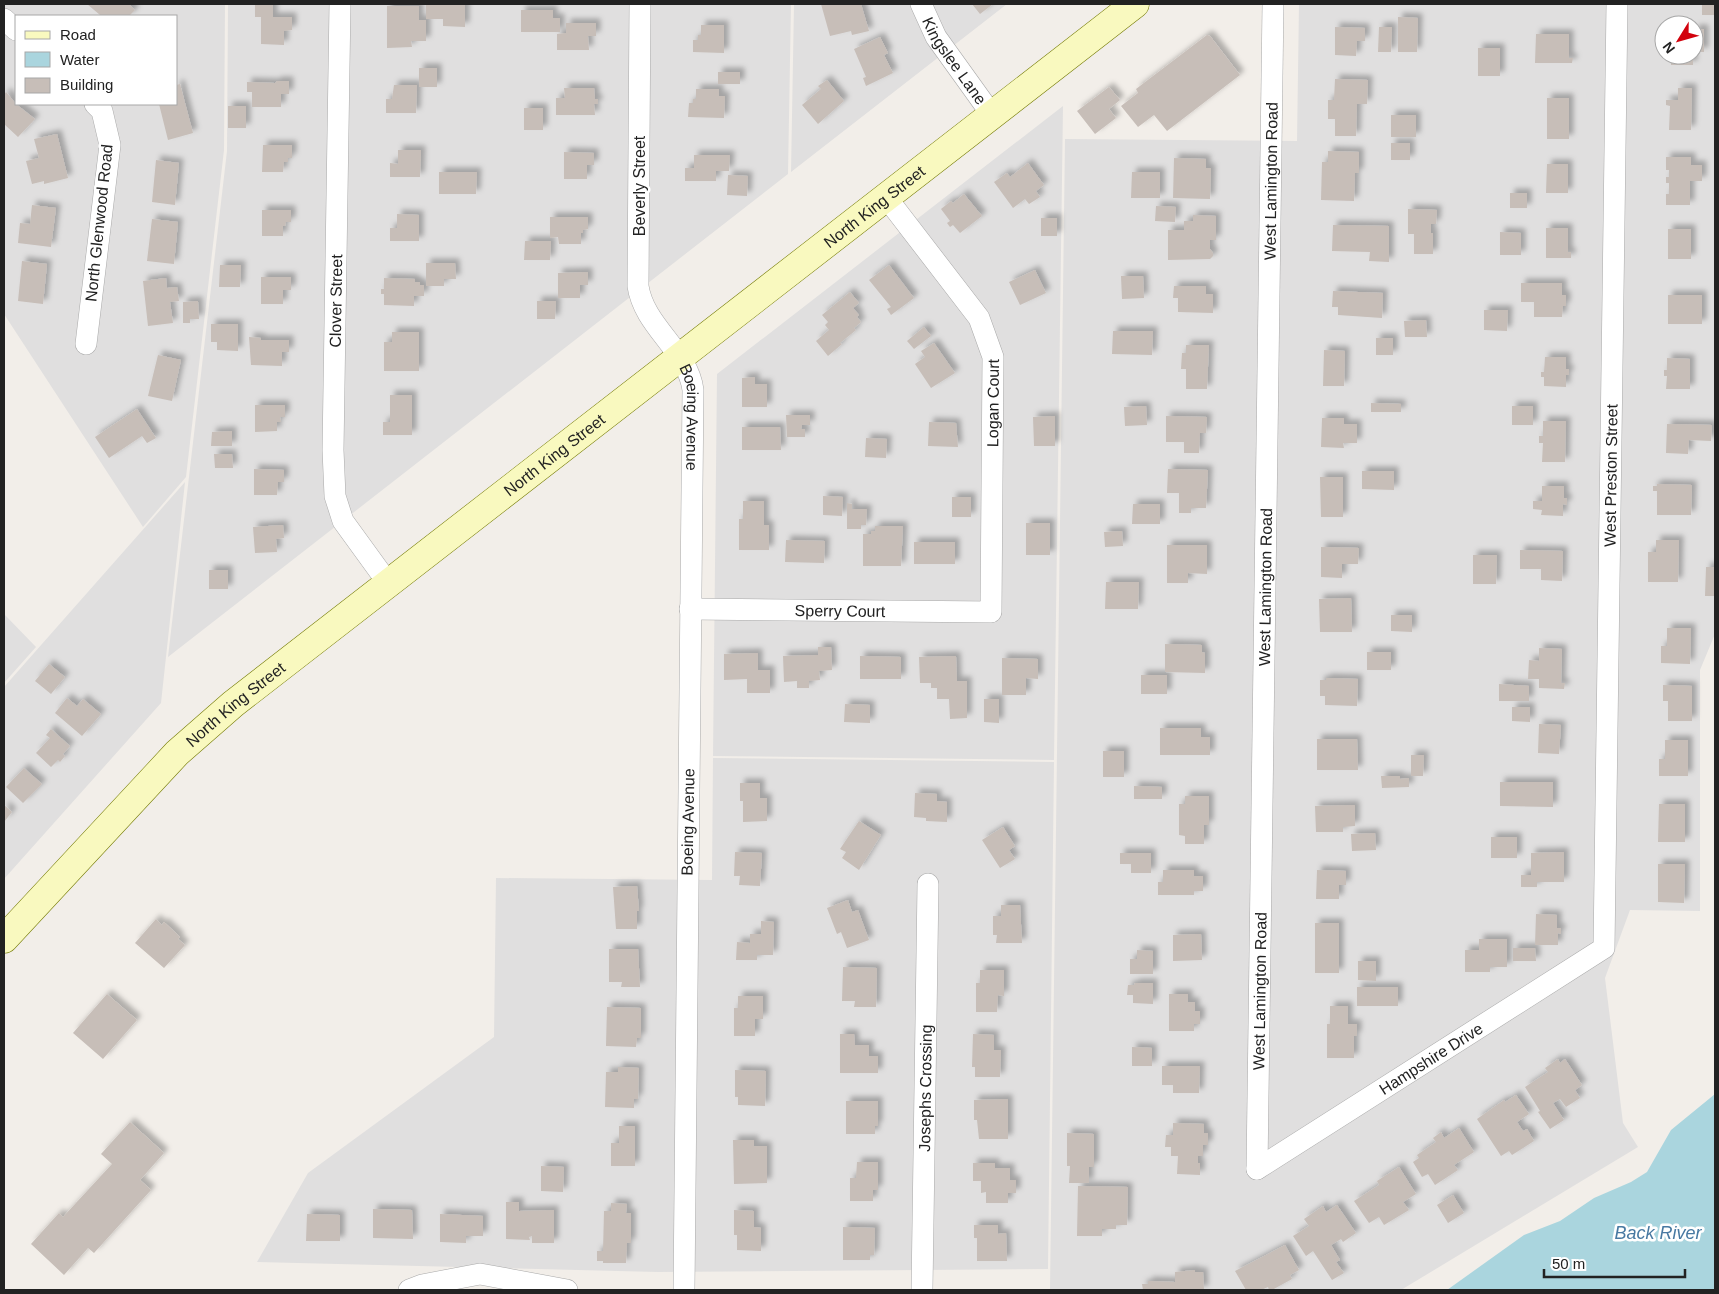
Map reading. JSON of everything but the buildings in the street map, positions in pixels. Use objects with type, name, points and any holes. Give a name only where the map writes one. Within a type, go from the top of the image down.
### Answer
[{"type":"main road","name":"North King Street","points":[[4,939],[177,753],[233,704],[1135,4]]},
{"type":"street","name":"Clover Street","points":[[340,4],[333,450],[335,496],[343,521],[388,583]]},
{"type":"street","name":"Beverly Street","points":[[640,4],[638,286],[642,304],[648,315],[679,357]]},
{"type":"street","name":"Kingslee Lane","points":[[921,4],[936,37],[992,115]]},
{"type":"street","name":"West Lamington Road","points":[[1257,1169],[1273,4]]},
{"type":"street","name":"West Preston Street","points":[[1604,948],[1617,4]]},
{"type":"street","points":[[4,18],[15,29]]},
{"type":"street","name":"North Glenwood Road","points":[[86,344],[110,145],[102,111],[97,105]]},
{"type":"street","name":"Logan Court","points":[[886,197],[979,318],[993,357],[991,612]]},
{"type":"street","name":"Boeing Avenue","points":[[679,357],[690,374],[693,390],[684,1290]]},
{"type":"street","name":"Sperry Court","points":[[690,609],[991,612]]},
{"type":"street","name":"Josephs Crossing","points":[[922,1290],[928,884]]},
{"type":"street","name":"Hampshire Drive","points":[[1257,1169],[1604,948]]},
{"type":"street","points":[[409,1290],[422,1285],[480,1274],[567,1290]]},
{"type":"shaded area","points":[[4,4],[225,4],[224,150],[186,477],[143,527],[4,314]]},
{"type":"shaded area","points":[[228,4],[791,4],[788,174],[168,657],[227,151]]},
{"type":"shaded area","points":[[794,4],[1007,4],[791,172]]},
{"type":"shaded area","points":[[1299,4],[1715,4],[1715,634],[1700,670],[1700,911],[1630,910],[1605,978],[1623,1123],[1638,1147],[1401,1290],[1050,1290],[1065,139],[1297,141]]},
{"type":"shaded area","points":[[1063,106],[1054,760],[713,756],[717,374]]},
{"type":"shaded area","points":[[185,482],[161,703],[4,879],[4,687]]},
{"type":"shaded area","points":[[4,614],[36,647],[4,683]]},
{"type":"shaded area","points":[[713,758],[1054,762],[1048,1269],[658,1272],[257,1262],[308,1173],[494,1037],[496,878],[712,880]]},
{"type":"water","name":"Back River","points":[[1715,1094],[1715,1290],[1447,1290],[1524,1235],[1560,1221],[1594,1198],[1631,1182],[1647,1172],[1671,1130]]}]
